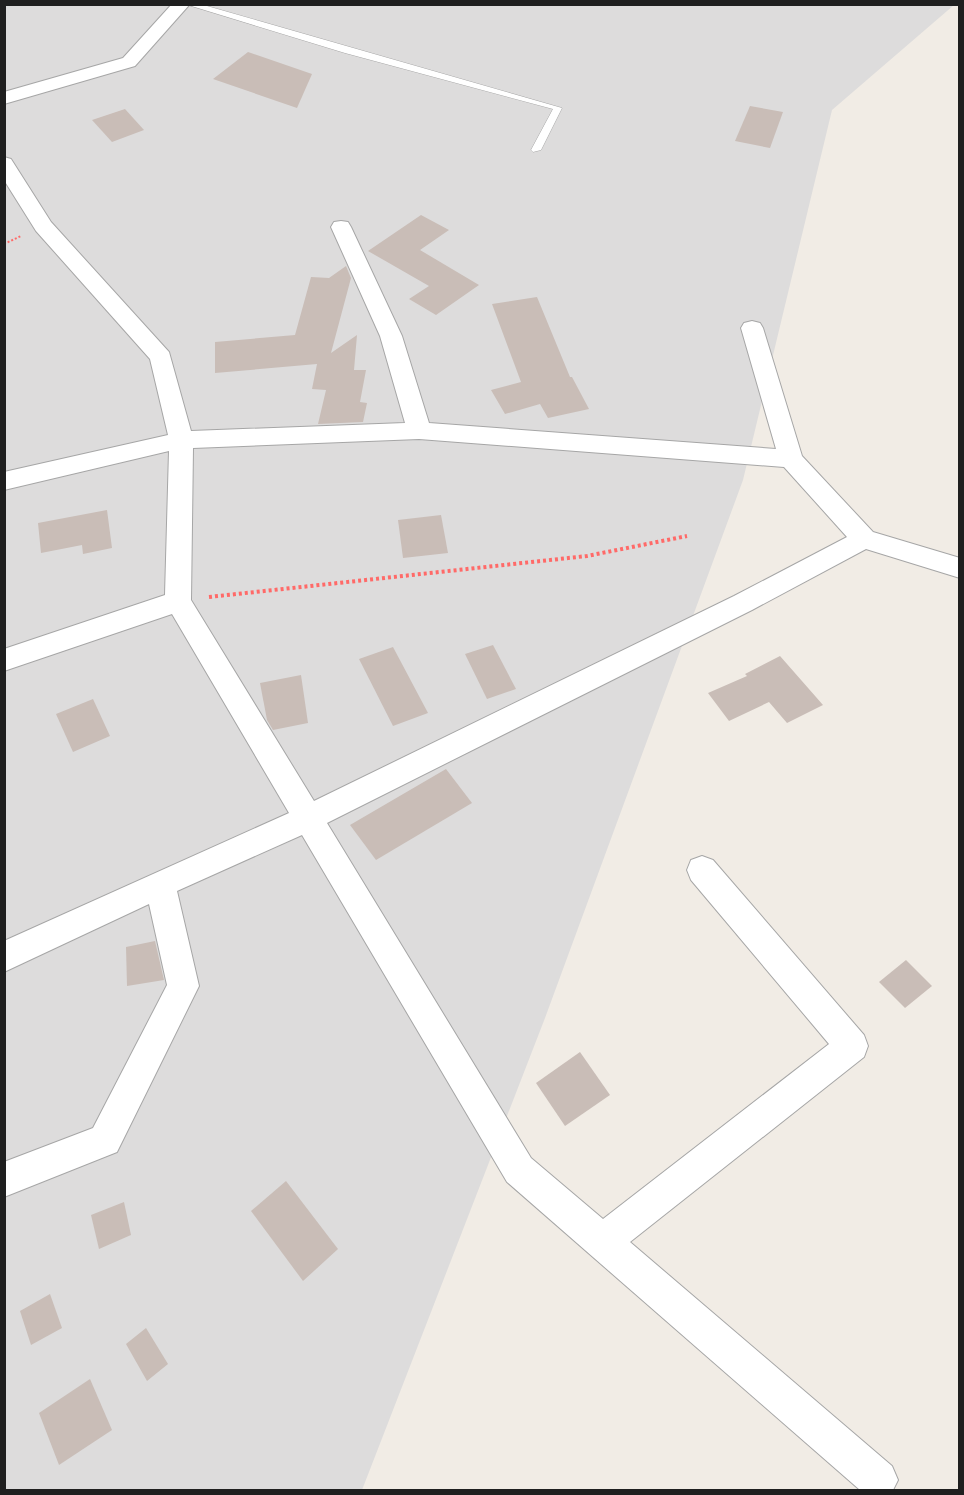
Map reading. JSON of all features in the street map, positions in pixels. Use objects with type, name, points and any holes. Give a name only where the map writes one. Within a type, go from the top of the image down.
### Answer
[{"type":"street","points":[[4,98],[129,62],[182,4]]},
{"type":"street","points":[[4,163],[43,226],[161,357],[181,440],[178,601],[519,1170],[878,1480]]},
{"type":"street","points":[[341,227],[391,336],[418,431]]},
{"type":"street","points":[[752,328],[791,459],[864,539],[960,568]]},
{"type":"street","points":[[4,481],[181,440],[418,431],[791,459]]},
{"type":"street","points":[[4,957],[308,818],[743,603],[864,539]]},
{"type":"street","points":[[4,660],[178,601]]},
{"type":"street","points":[[602,1242],[852,1046],[702,870]]},
{"type":"street","points":[[4,1180],[105,1140],[183,986],[160,884]]},
{"type":"lane","points":[[189,4],[348,51],[558,108],[536,150]]},
{"type":"path","points":[[178,601],[587,556],[687,536]]},
{"type":"shaded area","points":[[5,5],[954,5],[832,110],[743,480],[545,1018],[362,1490],[5,1490]]},
{"type":"building","points":[[248,52],[312,74],[297,108],[213,79]]},
{"type":"building","points":[[750,106],[783,112],[770,148],[735,141]]},
{"type":"building","points":[[125,109],[144,130],[112,142],[92,120]]},
{"type":"building","points":[[421,215],[449,230],[420,250],[479,285],[436,315],[409,299],[429,286],[368,251]]},
{"type":"building","points":[[346,266],[351,278],[331,353],[357,335],[354,370],[366,370],[360,402],[367,403],[363,422],[318,424],[326,390],[312,389],[317,364],[215,373],[215,342],[295,335],[311,277],[329,278]]},
{"type":"building","points":[[537,297],[570,377],[589,409],[548,418],[540,404],[505,414],[491,390],[521,382],[492,304]]},
{"type":"building","points":[[107,510],[112,548],[83,554],[82,545],[41,553],[38,523]]},
{"type":"building","points":[[441,515],[448,553],[403,558],[398,520]]},
{"type":"building","points":[[493,645],[516,689],[487,699],[465,654]]},
{"type":"building","points":[[393,647],[428,713],[393,726],[359,659]]},
{"type":"building","points":[[780,656],[823,705],[787,723],[769,702],[729,721],[708,693],[747,676],[745,674]]},
{"type":"building","points":[[301,675],[308,723],[273,730],[267,720],[260,683]]},
{"type":"building","points":[[93,699],[110,736],[73,752],[56,714]]},
{"type":"building","points":[[446,769],[472,803],[376,860],[350,825]]},
{"type":"building","points":[[155,941],[164,980],[127,986],[126,947]]},
{"type":"building","points":[[906,960],[932,986],[905,1008],[879,982]]},
{"type":"building","points":[[580,1052],[610,1095],[565,1126],[536,1083]]},
{"type":"building","points":[[286,1181],[338,1249],[303,1281],[251,1211]]},
{"type":"building","points":[[124,1202],[131,1235],[99,1249],[91,1215]]},
{"type":"building","points":[[50,1294],[62,1328],[31,1345],[20,1311]]},
{"type":"building","points":[[146,1328],[168,1364],[147,1381],[126,1344]]},
{"type":"building","points":[[90,1379],[112,1430],[59,1465],[39,1413]]}]
